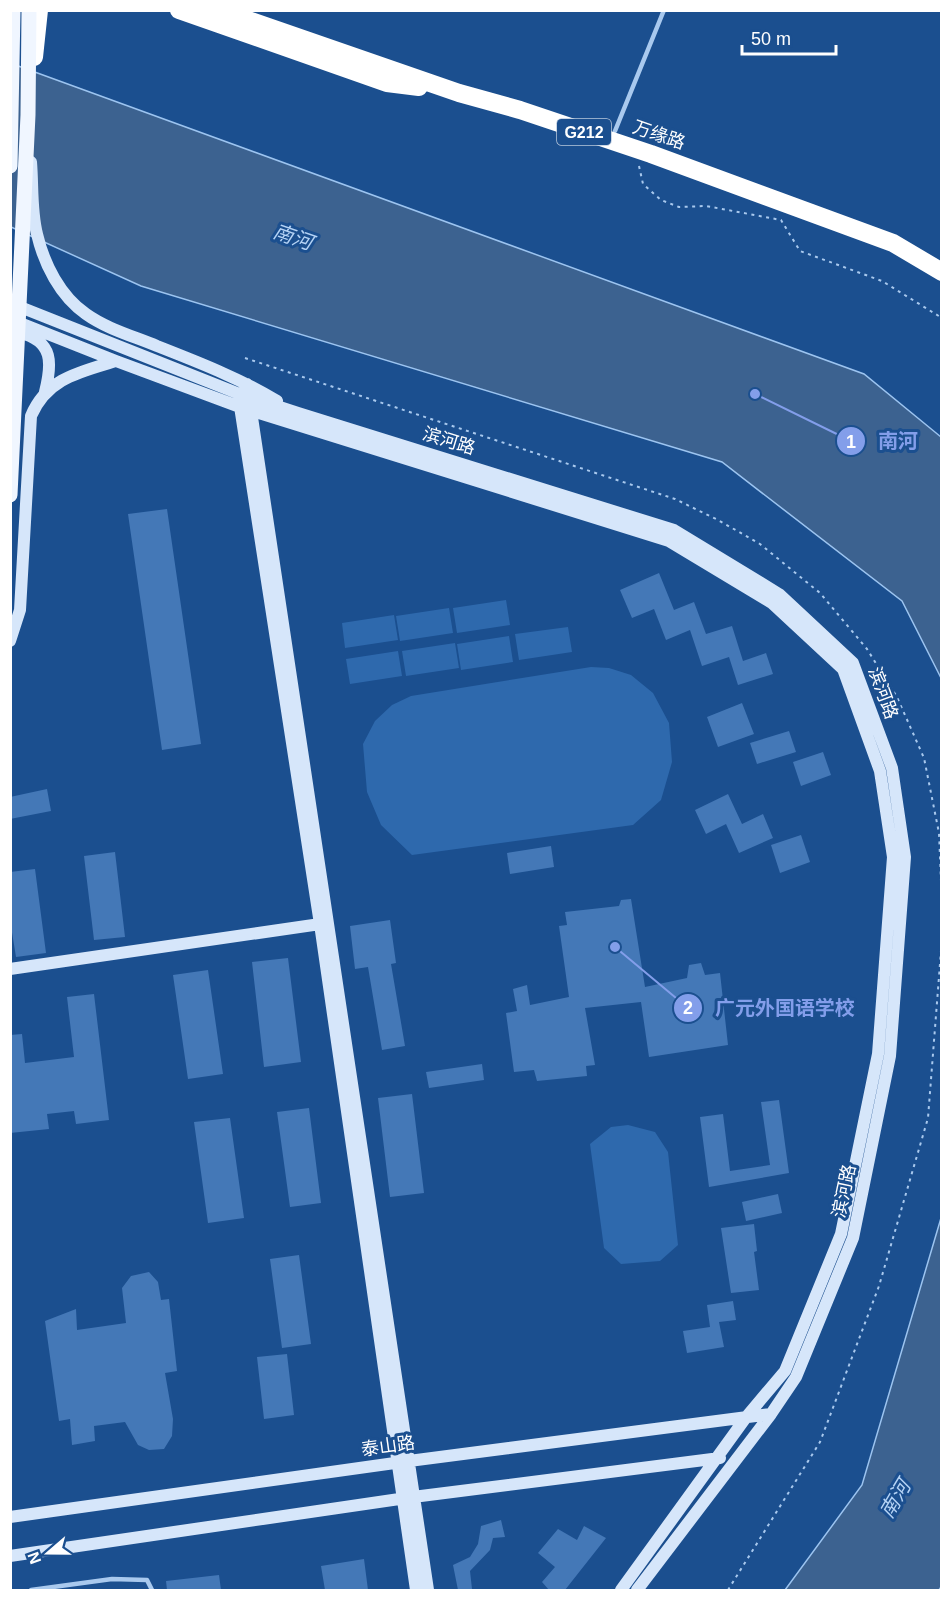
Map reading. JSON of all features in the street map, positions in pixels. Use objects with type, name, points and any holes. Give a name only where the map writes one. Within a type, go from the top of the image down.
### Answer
[{"type":"highway","points":[[17,121],[39,10]]},
{"type":"highway","points":[[179,10],[387,83],[459,93]]},
{"type":"highway","name":"万缘路","points":[[219,10],[459,93],[520,110],[634,148],[893,243],[942,272]]},
{"type":"highway","name":"万缘路","points":[[244,10],[459,85],[524,100],[615,131],[899,235],[942,260]]},
{"type":"main road","points":[[10,495],[17,121],[13,10]]},
{"type":"main road","points":[[10,166],[29,10]]},
{"type":"street","points":[[17,121],[36,233],[46,262],[60,288],[84,313],[103,324],[207,366],[245,391],[403,1462],[416,1590]]},
{"type":"street","name":"滨河路","points":[[10,303],[298,413],[674,530],[779,594],[853,663],[891,768],[905,857],[890,1056],[853,1238],[796,1377],[771,1414],[637,1590]]},
{"type":"street","name":"滨河路","points":[[10,319],[116,361],[246,408],[669,541],[772,603],[843,669],[880,771],[893,857],[878,1054],[841,1234],[785,1371],[747,1416],[621,1590]]},
{"type":"street","points":[[10,333],[30,335],[39,340],[47,351],[51,370],[45,392]]},
{"type":"street","points":[[10,641],[20,610],[31,416],[37,402],[45,392],[59,382],[80,372],[116,361]]},
{"type":"street","points":[[10,969],[324,923]]},
{"type":"street","name":"泰山路","points":[[10,1517],[771,1414]]},
{"type":"street","points":[[10,1556],[408,1498],[739,1455]]},
{"type":"street","points":[[408,1498],[428,1590]]},
{"type":"lane","points":[[615,131],[664,10]]},
{"type":"lane","points":[[31,1590],[112,1579],[147,1580],[152,1590]]},
{"type":"path","points":[[634,148],[643,184],[660,200],[679,207],[706,206],[781,220],[800,251],[882,281],[942,318]]},
{"type":"path","points":[[245,358],[675,500],[718,520],[760,544],[820,593],[867,649],[897,697],[924,758],[939,833],[942,904]]},
{"type":"path","points":[[728,1590],[820,1442],[879,1286],[928,1118],[942,938]]},
{"type":"shaded area","points":[[506,600],[510,625],[457,633],[453,608]]},
{"type":"shaded area","points":[[449,608],[453,633],[400,641],[396,616]]},
{"type":"shaded area","points":[[394,615],[398,640],[345,648],[342,623]]},
{"type":"shaded area","points":[[568,627],[572,652],[519,660],[515,634]]},
{"type":"shaded area","points":[[509,636],[513,662],[461,670],[457,644]]},
{"type":"shaded area","points":[[455,643],[459,668],[406,676],[402,651]]},
{"type":"shaded area","points":[[398,651],[402,676],[350,684],[346,659]]},
{"type":"shaded area","points":[[591,667],[609,668],[631,675],[653,693],[669,723],[672,762],[661,800],[633,825],[412,855],[381,825],[367,792],[363,744],[375,721],[392,705],[411,696]]},
{"type":"shaded area","points":[[628,1125],[655,1132],[668,1152],[678,1245],[660,1261],[621,1264],[604,1248],[590,1144],[611,1127]]},
{"type":"water","points":[[10,63],[864,374],[941,437],[941,678],[902,601],[722,462],[141,286],[11,227]]},
{"type":"water","points":[[941,1218],[941,1587],[939,1590],[785,1590],[862,1485]]},
{"type":"building","points":[[167,509],[201,744],[162,750],[128,514]]},
{"type":"building","points":[[659,573],[674,610],[694,602],[706,634],[732,626],[743,661],[766,653],[773,674],[738,685],[729,657],[702,666],[690,630],[666,640],[654,609],[632,618],[620,590]]},
{"type":"building","points":[[742,703],[754,734],[718,747],[707,717]]},
{"type":"building","points":[[789,731],[796,752],[757,764],[750,743]]},
{"type":"building","points":[[823,752],[831,775],[801,786],[793,762]]},
{"type":"building","points":[[47,789],[51,811],[10,819],[10,797]]},
{"type":"building","points":[[728,794],[742,824],[763,814],[773,838],[739,853],[726,824],[706,834],[695,810]]},
{"type":"building","points":[[801,835],[810,862],[780,873],[771,845]]},
{"type":"building","points":[[551,846],[554,867],[510,874],[507,853]]},
{"type":"building","points":[[115,852],[125,937],[94,940],[84,856]]},
{"type":"building","points":[[35,869],[46,953],[16,957],[10,920],[10,872]]},
{"type":"building","points":[[631,899],[645,987],[687,978],[689,965],[701,963],[705,975],[720,973],[728,1045],[649,1057],[641,1002],[585,1008],[595,1065],[586,1066],[587,1076],[537,1081],[534,1070],[514,1072],[506,1013],[517,1011],[513,989],[527,985],[530,1005],[569,997],[559,926],[567,925],[565,912],[619,906],[621,900]]},
{"type":"building","points":[[390,920],[396,963],[391,964],[405,1046],[382,1050],[368,967],[355,969],[350,926]]},
{"type":"building","points":[[288,958],[301,1062],[264,1067],[252,962]]},
{"type":"building","points":[[208,970],[223,1074],[188,1079],[173,975]]},
{"type":"building","points":[[94,994],[109,1120],[76,1124],[74,1111],[47,1114],[49,1129],[10,1133],[10,1035],[22,1034],[25,1063],[74,1057],[67,997]]},
{"type":"building","points":[[482,1064],[484,1080],[429,1088],[426,1072]]},
{"type":"building","points":[[412,1094],[424,1193],[390,1197],[378,1098]]},
{"type":"building","points":[[779,1100],[789,1173],[709,1187],[700,1117],[723,1114],[730,1171],[770,1165],[761,1102]]},
{"type":"building","points":[[309,1108],[321,1203],[290,1207],[277,1112]]},
{"type":"building","points":[[230,1118],[244,1218],[208,1223],[194,1122]]},
{"type":"building","points":[[778,1194],[782,1213],[746,1221],[742,1202]]},
{"type":"building","points":[[754,1224],[757,1251],[754,1252],[759,1290],[731,1293],[721,1228]]},
{"type":"building","points":[[299,1255],[311,1344],[282,1348],[270,1259]]},
{"type":"building","points":[[149,1272],[158,1282],[161,1300],[169,1299],[177,1371],[165,1373],[173,1419],[172,1436],[164,1449],[149,1450],[138,1445],[125,1422],[94,1426],[95,1441],[72,1445],[70,1419],[59,1421],[45,1321],[76,1309],[77,1330],[126,1323],[122,1288],[131,1276]]},
{"type":"building","points":[[733,1301],[736,1320],[719,1322],[724,1347],[687,1353],[683,1331],[710,1327],[707,1305]]},
{"type":"building","points":[[287,1354],[294,1415],[264,1419],[257,1357]]},
{"type":"building","points":[[501,1520],[505,1537],[493,1538],[490,1550],[470,1571],[472,1589],[458,1590],[453,1565],[470,1557],[478,1544],[481,1526]]},
{"type":"building","points":[[584,1526],[606,1538],[565,1590],[549,1590],[542,1582],[555,1567],[538,1553],[558,1529],[577,1540]]},
{"type":"building","points":[[364,1559],[368,1590],[325,1590],[321,1566]]},
{"type":"building","points":[[219,1575],[221,1590],[167,1590],[166,1581]]},
{"type":"place","name":"南河","points":[[755,394]]},
{"type":"place","name":"广元外国语学校","points":[[615,947]]}]
